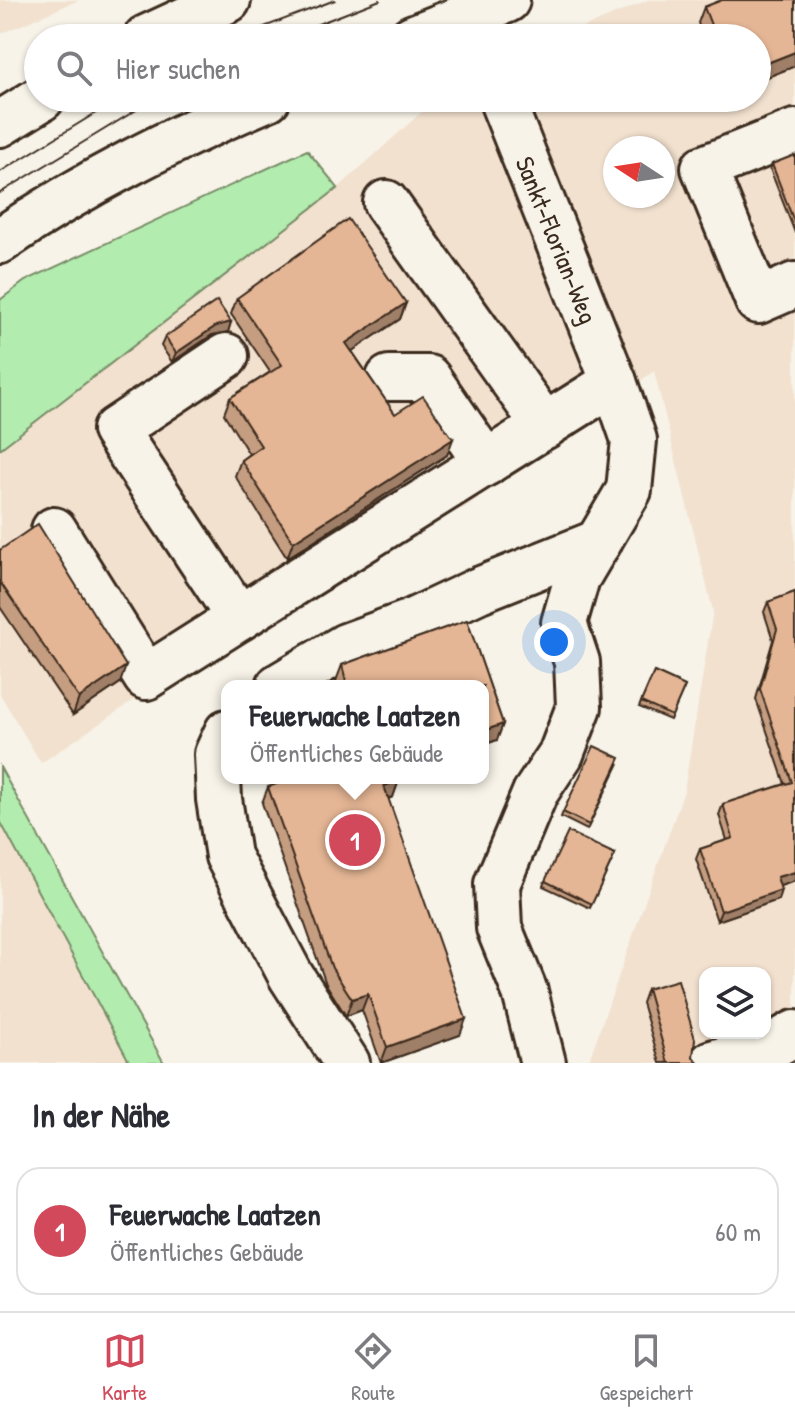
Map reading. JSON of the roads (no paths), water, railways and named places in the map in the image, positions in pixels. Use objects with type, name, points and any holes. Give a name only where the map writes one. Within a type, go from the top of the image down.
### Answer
[{"type":"main road","points":[[176,24],[228,0]]},
{"type":"main road","points":[[456,19],[507,0]]},
{"type":"main road","points":[[0,124],[24,109]]},
{"type":"main road","points":[[0,241],[36,216],[135,160],[238,112]]},
{"type":"main road","name":"Sankt-Florian-Weg","points":[[507,112],[634,440],[629,490],[577,578],[564,623],[577,662],[579,707],[561,754],[535,793],[497,884],[499,928],[525,992],[543,1063]]},
{"type":"main road","points":[[795,132],[704,168],[758,301],[795,285]]},
{"type":"main road","points":[[386,203],[545,426]]},
{"type":"main road","points":[[226,356],[115,430],[239,618]]},
{"type":"main road","points":[[389,378],[428,378],[486,463]]},
{"type":"main road","points":[[54,530],[146,677],[614,382]]},
{"type":"main road","points":[[289,680],[346,646],[409,623],[479,590],[599,542]]},
{"type":"main road","points":[[221,745],[217,754],[219,799],[228,856],[291,976],[347,1063]]},
{"type":"main road","points":[[712,1063],[776,1044],[795,1033]]},
{"type":"tram line","points":[[272,24],[335,0]]},
{"type":"tram line","points":[[318,24],[380,0]]},
{"type":"tram line","points":[[0,172],[97,112]]},
{"type":"tram line","points":[[0,193],[133,112]]},
{"type":"place","name":"Feuerwache Laatzen","points":[[355,840]]}]
